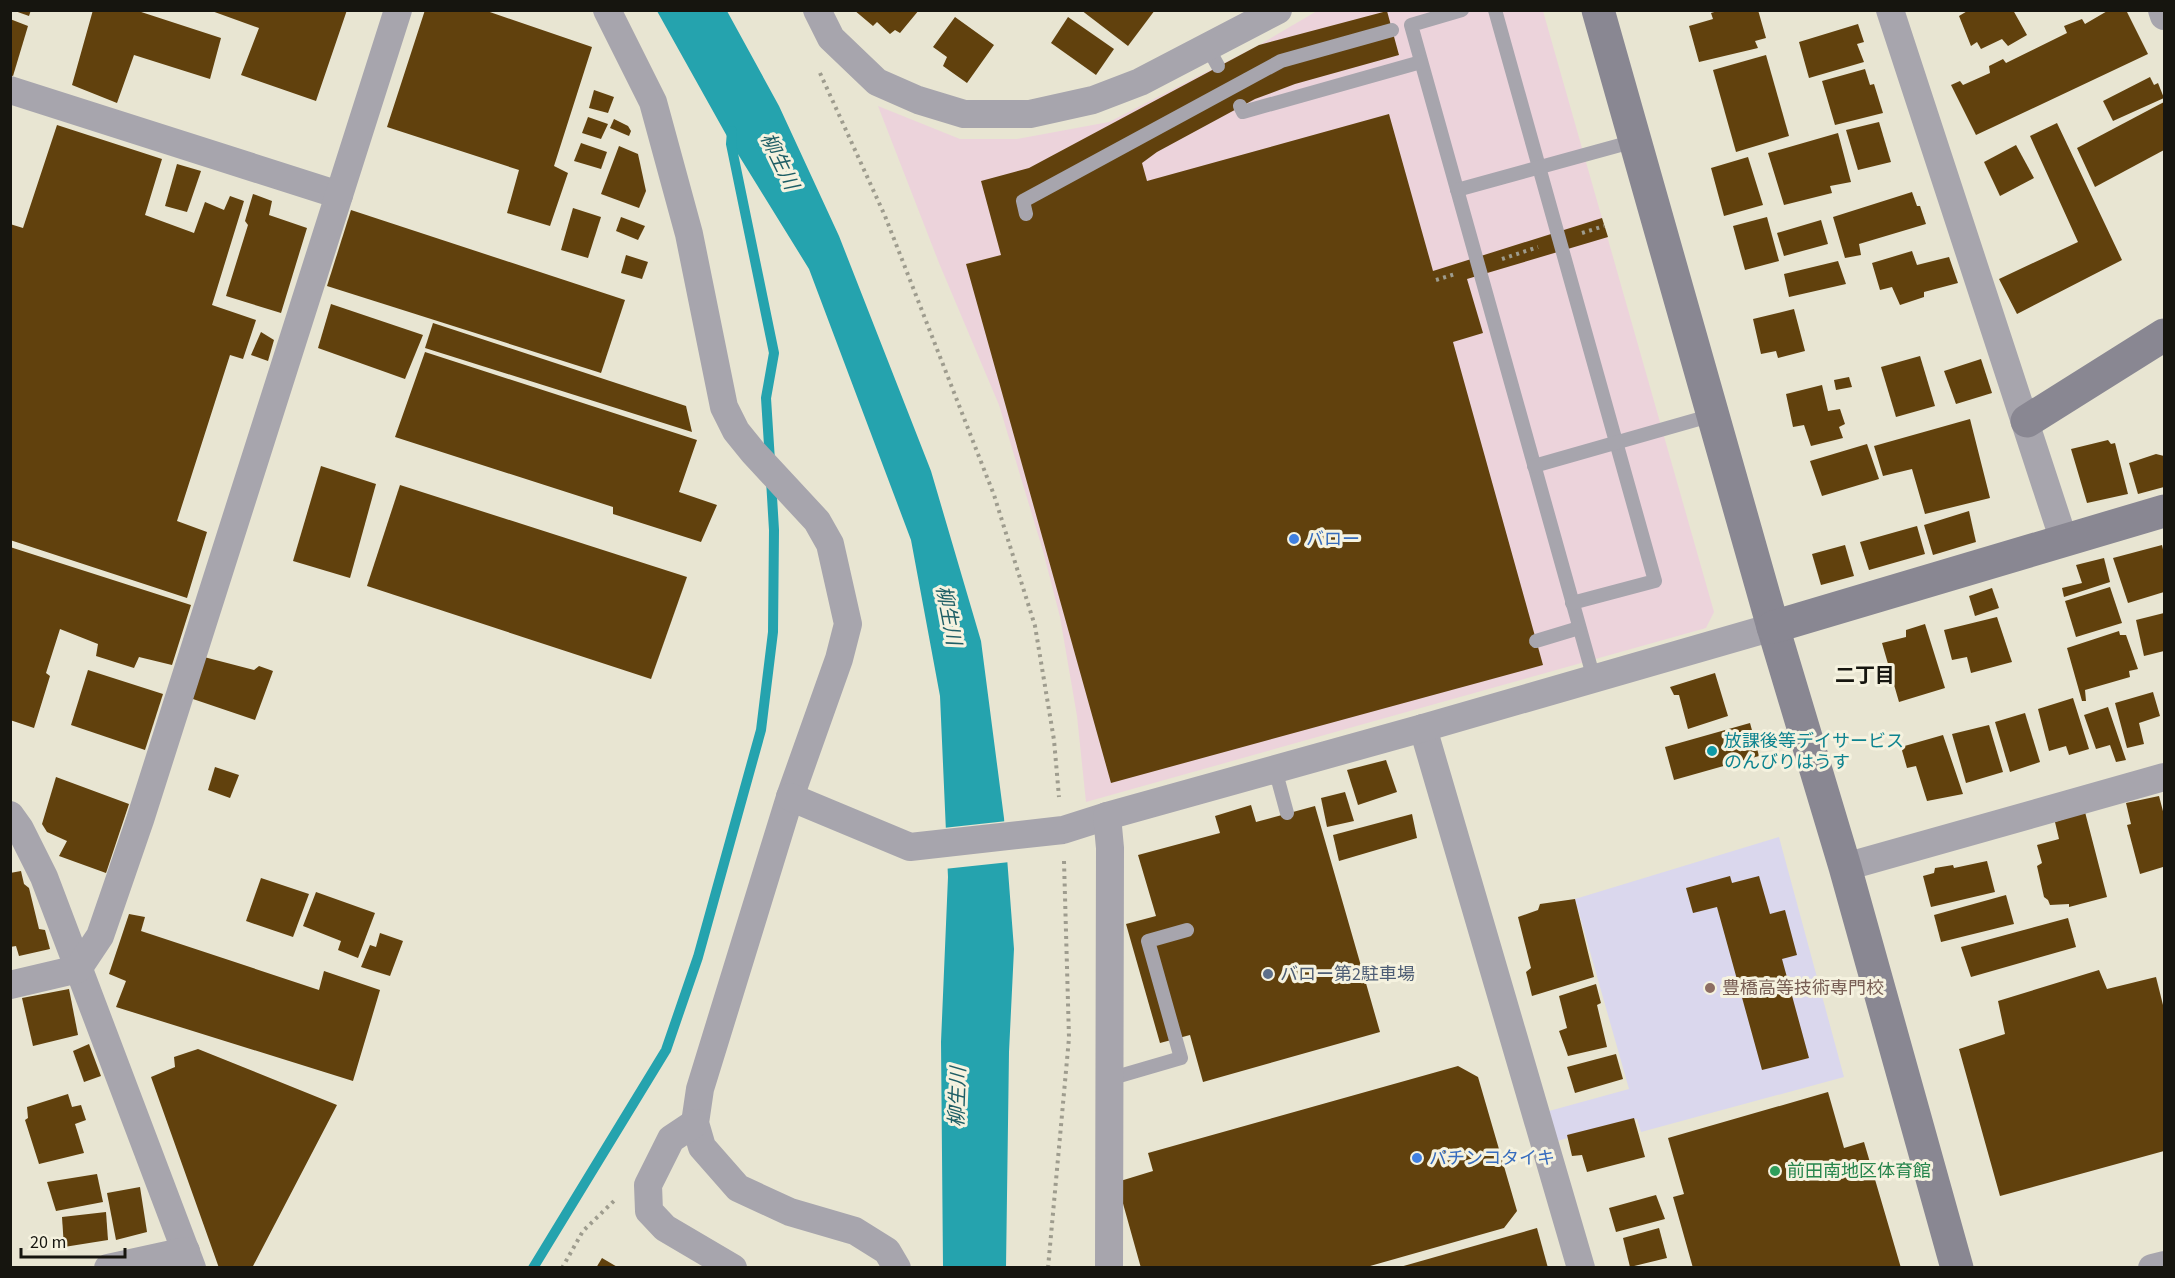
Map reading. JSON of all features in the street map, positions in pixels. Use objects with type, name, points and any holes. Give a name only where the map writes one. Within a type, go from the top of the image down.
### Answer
[{"type":"street","points":[[10,985],[78,969],[100,936],[140,820],[398,10]]},
{"type":"street","points":[[607,10],[653,102],[690,234],[724,407],[736,431],[817,521],[830,544],[848,624],[839,659],[790,797],[700,1089],[695,1123],[702,1147],[738,1188],[790,1212],[855,1231],[887,1251],[897,1268]]},
{"type":"street","points":[[817,11],[831,38],[877,82],[918,100],[964,114],[1030,114],[1093,100],[1213,57],[1278,10]]},
{"type":"street","points":[[1598,10],[1773,627],[1845,867],[1957,1268]]},
{"type":"street","points":[[1890,10],[2027,421],[2064,541]]},
{"type":"street","points":[[2162,10],[2164,16]]},
{"type":"street","points":[[10,90],[339,195]]},
{"type":"street","points":[[2027,421],[2164,334]]},
{"type":"street","points":[[790,797],[910,847],[1058,830],[1594,679],[2164,511]]},
{"type":"street","points":[[1423,728],[1581,1268]]},
{"type":"street","points":[[1845,867],[2164,777]]},
{"type":"street","points":[[10,815],[20,829],[44,877],[189,1259],[108,1268]]},
{"type":"street","points":[[1107,816],[1110,848],[1108,1268]]},
{"type":"street","points":[[695,1123],[671,1139],[648,1185],[649,1211],[665,1228],[733,1268]]},
{"type":"street","points":[[2152,1268],[2164,1265]]},
{"type":"lane","points":[[1026,213],[1023,201],[1281,61],[1462,10]]},
{"type":"lane","points":[[1495,10],[1655,581],[1572,603]]},
{"type":"lane","points":[[1411,25],[1594,679]]},
{"type":"lane","points":[[1240,106],[1243,112],[1421,62]]},
{"type":"lane","points":[[1457,190],[1635,141]]},
{"type":"lane","points":[[1534,466],[1713,414]]},
{"type":"lane","points":[[1536,641],[1579,628]]},
{"type":"lane","points":[[1275,769],[1287,813]]},
{"type":"lane","points":[[1181,1058],[1148,941],[1187,930]]},
{"type":"lane","points":[[1109,1078],[1196,1054]]},
{"type":"path","points":[[816,63],[885,216],[994,495],[1035,626],[1054,740],[1069,1038],[1048,1268]]},
{"type":"path","points":[[1582,233],[1604,226]]},
{"type":"path","points":[[1492,262],[1548,244]]},
{"type":"path","points":[[1436,280],[1458,273]]},
{"type":"shaded area","points":[[1317,11],[1543,11],[1714,612],[1706,628],[1086,802],[1077,716],[1060,617],[1043,551],[999,405],[939,263],[878,106],[960,139],[1017,139],[1109,122],[1259,45]]},
{"type":"shaded area","name":"豊橋高等技術専門校","points":[[1779,837],[1844,1077],[1641,1132],[1637,1119],[1557,1141],[1549,1111],[1629,1089],[1575,899]]},
{"type":"water","name":"柳生川","points":[[657,11],[727,11],[779,106],[839,236],[931,471],[981,641],[1004,818],[1014,949],[1009,1052],[1006,1267],[943,1267],[941,1042],[948,877],[940,696],[911,540],[809,269],[728,138]]},
{"type":"pier","points":[[1007,821],[1010,862],[944,869],[943,828]]},
{"type":"building","points":[[12,10],[31,10],[29,16]]},
{"type":"building","points":[[93,10],[135,10],[221,38],[210,79],[134,55],[117,103],[72,85]]},
{"type":"building","points":[[209,10],[347,10],[316,101],[241,75],[259,28]]},
{"type":"building","points":[[425,10],[484,10],[592,47],[554,166],[568,173],[550,226],[507,213],[519,170],[387,127]]},
{"type":"building","points":[[854,10],[919,10],[900,33],[895,30],[890,34],[877,22],[873,26]]},
{"type":"building","points":[[1081,10],[1155,10],[1128,46]]},
{"type":"building","points":[[1721,10],[1741,10],[1741,12],[1758,10],[1766,38],[1755,41],[1758,48],[1699,62],[1689,26],[1713,19],[1711,13]]},
{"type":"building","points":[[1969,10],[2013,10],[2027,35],[2008,46],[2002,39],[1981,49],[1977,42],[1971,46],[1959,16]]},
{"type":"building","points":[[2109,10],[2126,10],[2148,54],[1976,135],[1951,85],[1960,81],[1963,85],[1990,73],[1989,66],[2003,59],[2006,63],[2067,33],[2064,26],[2082,19],[2085,24]]},
{"type":"building","name":"バロー","points":[[1387,11],[1399,55],[1295,84],[1255,99],[1157,152],[1142,163],[1147,181],[1389,114],[1433,271],[1602,218],[1608,237],[1467,279],[1483,333],[1453,342],[1543,665],[1111,783],[966,264],[1001,255],[981,181],[1029,168],[1259,45]]},
{"type":"building","points":[[955,17],[994,45],[967,83],[943,66],[947,57],[933,47]]},
{"type":"building","points":[[1068,17],[1114,49],[1096,75],[1051,43]]},
{"type":"building","points":[[10,19],[28,26],[13,76],[10,75]]},
{"type":"building","points":[[1858,24],[1864,42],[1857,44],[1864,62],[1809,78],[1799,42]]},
{"type":"building","points":[[1766,55],[1789,136],[1736,152],[1713,70]]},
{"type":"building","points":[[1865,69],[1870,85],[1874,84],[1883,113],[1835,125],[1822,81]]},
{"type":"building","points":[[2150,77],[2154,85],[2158,83],[2164,98],[2113,121],[2103,101]]},
{"type":"building","points":[[594,90],[614,97],[608,113],[589,108]]},
{"type":"building","points":[[2164,102],[2164,150],[2095,187],[2077,148]]},
{"type":"building","points":[[588,117],[608,124],[601,139],[582,133]]},
{"type":"building","points":[[614,119],[628,126],[631,131],[629,136],[610,128]]},
{"type":"building","points":[[1879,122],[1891,162],[1858,170],[1846,130]]},
{"type":"building","points":[[2057,123],[2122,260],[2017,314],[1999,279],[2078,242],[2030,136]]},
{"type":"building","points":[[57,125],[162,159],[145,215],[194,233],[205,202],[224,210],[230,196],[244,201],[212,305],[256,320],[243,359],[230,355],[177,521],[207,532],[187,598],[10,540],[10,224],[23,228]]},
{"type":"building","points":[[1838,133],[1851,182],[1830,186],[1832,193],[1784,205],[1768,153]]},
{"type":"building","points":[[581,143],[607,152],[601,169],[574,161]]},
{"type":"building","points":[[2016,145],[2034,178],[2000,196],[1984,162]]},
{"type":"building","points":[[619,146],[638,154],[646,191],[639,208],[601,194]]},
{"type":"building","points":[[1748,157],[1763,205],[1724,216],[1711,168]]},
{"type":"building","points":[[177,164],[201,171],[187,212],[165,206]]},
{"type":"building","points":[[1912,192],[1926,224],[1859,244],[1861,255],[1845,258],[1833,217]]},
{"type":"building","points":[[253,194],[272,201],[269,215],[307,228],[281,313],[226,296],[248,225],[245,221]]},
{"type":"building","points":[[573,208],[601,217],[588,258],[561,250]]},
{"type":"building","points":[[351,210],[625,300],[601,373],[327,286]]},
{"type":"building","points":[[621,217],[645,226],[638,240],[616,231]]},
{"type":"building","points":[[1767,217],[1779,261],[1745,270],[1733,226]]},
{"type":"building","points":[[1821,220],[1828,244],[1784,256],[1777,233]]},
{"type":"building","points":[[1912,251],[1917,265],[1949,257],[1958,283],[1924,292],[1924,297],[1900,305],[1892,287],[1880,290],[1872,263]]},
{"type":"building","points":[[626,255],[648,262],[642,279],[621,273]]},
{"type":"building","points":[[1838,261],[1846,284],[1789,297],[1784,274]]},
{"type":"building","points":[[331,304],[423,335],[405,379],[318,348]]},
{"type":"building","points":[[1794,309],[1805,351],[1778,358],[1776,351],[1761,354],[1753,319]]},
{"type":"building","points":[[433,323],[686,406],[692,432],[425,348]]},
{"type":"building","points":[[261,332],[274,340],[268,361],[251,355]]},
{"type":"building","points":[[425,352],[697,440],[679,492],[717,505],[701,542],[613,514],[613,507],[395,437]]},
{"type":"building","points":[[1920,356],[1935,406],[1896,417],[1881,367]]},
{"type":"building","points":[[1981,359],[1992,393],[1956,404],[1944,371]]},
{"type":"building","points":[[1849,377],[1852,387],[1836,390],[1834,380]]},
{"type":"building","points":[[1822,385],[1828,411],[1840,409],[1845,424],[1839,427],[1843,438],[1811,446],[1804,425],[1793,427],[1786,394]]},
{"type":"building","points":[[1970,419],[1990,498],[1925,514],[1912,469],[1883,476],[1874,446]]},
{"type":"building","points":[[2108,440],[2111,444],[2115,443],[2128,494],[2087,503],[2071,449]]},
{"type":"building","points":[[1867,444],[1879,479],[1822,496],[1810,461]]},
{"type":"building","points":[[2156,454],[2164,456],[2164,487],[2138,494],[2129,463]]},
{"type":"building","points":[[321,466],[376,484],[350,578],[293,561]]},
{"type":"building","points":[[400,485],[687,577],[651,679],[367,586]]},
{"type":"building","points":[[1969,511],[1976,542],[1933,555],[1924,525]]},
{"type":"building","points":[[1917,526],[1925,554],[1869,570],[1860,542]]},
{"type":"building","points":[[1845,545],[1854,576],[1821,585],[1812,554]]},
{"type":"building","points":[[2162,545],[2164,592],[2128,603],[2113,558]]},
{"type":"building","points":[[10,547],[191,605],[172,665],[139,657],[134,668],[96,656],[98,644],[60,629],[46,673],[50,676],[34,728],[10,720]]},
{"type":"building","points":[[2104,558],[2110,582],[2064,597],[2062,588],[2082,583],[2076,565]]},
{"type":"building","points":[[2110,587],[2122,623],[2076,637],[2065,601]]},
{"type":"building","points":[[1992,588],[1999,608],[1975,616],[1969,596]]},
{"type":"building","points":[[2164,613],[2164,651],[2144,656],[2136,620]]},
{"type":"building","points":[[1997,617],[2012,662],[1971,673],[1967,657],[1952,660],[1944,630]]},
{"type":"building","points":[[1925,624],[1945,688],[1899,702],[1882,643],[1906,637],[1906,630]]},
{"type":"building","points":[[2119,631],[2120,635],[2126,635],[2138,669],[2129,671],[2130,677],[2085,690],[2086,701],[2082,701],[2067,648]]},
{"type":"building","points":[[204,657],[254,670],[259,666],[273,671],[255,720],[190,698]]},
{"type":"building","points":[[88,670],[163,694],[145,750],[71,725]]},
{"type":"building","points":[[1715,673],[1728,716],[1688,729],[1679,695],[1674,695],[1670,687]]},
{"type":"building","points":[[2153,692],[2160,716],[2139,723],[2144,744],[2127,748],[2115,703]]},
{"type":"building","points":[[2073,698],[2089,749],[2069,755],[2066,746],[2049,751],[2038,709]]},
{"type":"building","points":[[2108,707],[2126,760],[2116,762],[2110,745],[2096,749],[2084,715]]},
{"type":"building","points":[[2025,713],[2040,762],[2010,772],[1995,722]]},
{"type":"building","name":"放課後等デイサービス のんびりはうす","points":[[1750,723],[1759,756],[1674,780],[1665,747]]},
{"type":"building","points":[[1989,725],[2003,772],[1966,783],[1952,734]]},
{"type":"building","points":[[1943,735],[1963,794],[1927,801],[1916,766],[1907,768],[1901,747]]},
{"type":"building","points":[[1386,760],[1397,792],[1358,805],[1347,770]]},
{"type":"building","points":[[215,767],[239,775],[230,798],[208,790]]},
{"type":"building","points":[[56,777],[129,804],[106,873],[59,856],[67,841],[47,832],[42,824]]},
{"type":"building","points":[[1345,792],[1354,821],[1327,827],[1321,798]]},
{"type":"building","points":[[2159,796],[2164,815],[2163,867],[2140,874],[2127,825],[2131,824],[2126,803]]},
{"type":"building","name":"バロー第2駐車場","points":[[1251,805],[1256,822],[1315,806],[1380,1032],[1203,1082],[1190,1035],[1160,1043],[1126,924],[1156,916],[1138,855],[1220,833],[1215,816]]},
{"type":"building","points":[[2085,812],[2107,897],[2069,907],[2069,904],[2050,905],[2044,897],[2037,866],[2042,863],[2037,845],[2059,839],[2055,822]]},
{"type":"building","points":[[1412,814],[1417,838],[1339,861],[1333,835]]},
{"type":"building","points":[[1987,861],[1995,892],[1931,907],[1923,876],[1934,873],[1935,868],[1953,865],[1954,868]]},
{"type":"building","points":[[21,871],[24,884],[29,888],[39,929],[45,930],[50,949],[19,956],[16,946],[10,947],[10,873]]},
{"type":"building","points":[[1730,876],[1732,883],[1759,876],[1770,914],[1785,910],[1797,955],[1782,959],[1809,1058],[1762,1070],[1717,907],[1693,913],[1686,888]]},
{"type":"building","points":[[261,878],[309,894],[293,937],[246,921]]},
{"type":"building","points":[[316,892],[375,913],[358,958],[338,950],[341,941],[303,926]]},
{"type":"building","points":[[2006,895],[2014,924],[1941,942],[1934,915]]},
{"type":"building","points":[[1575,899],[1594,977],[1532,996],[1526,972],[1531,968],[1518,917],[1538,910],[1540,904]]},
{"type":"building","points":[[129,914],[145,917],[141,931],[319,990],[324,971],[380,990],[353,1081],[116,1007],[126,981],[109,974]]},
{"type":"building","points":[[2068,918],[2076,947],[1971,977],[1961,947]]},
{"type":"building","points":[[380,933],[403,941],[390,976],[361,967],[370,945],[376,947]]},
{"type":"building","points":[[2099,970],[2107,989],[2156,977],[2164,1009],[2164,1151],[2000,1196],[1959,1049],[2005,1034],[1998,1001]]},
{"type":"building","points":[[1596,984],[1601,1003],[1597,1005],[1607,1047],[1568,1056],[1559,1031],[1567,1028],[1559,996]]},
{"type":"building","points":[[69,989],[78,1035],[33,1046],[22,998]]},
{"type":"building","points":[[89,1044],[101,1076],[84,1082],[73,1051]]},
{"type":"building","points":[[198,1049],[337,1105],[252,1268],[219,1268],[151,1077],[175,1067],[174,1057]]},
{"type":"building","points":[[1616,1054],[1623,1079],[1575,1093],[1567,1067]]},
{"type":"building","points":[[1458,1066],[1478,1077],[1517,1211],[1504,1228],[1363,1268],[1141,1268],[1117,1182],[1153,1171],[1148,1153]]},
{"type":"building","name":"前田南地区体育館","points":[[1828,1092],[1844,1148],[1864,1142],[1901,1268],[1693,1268],[1673,1197],[1684,1194],[1668,1138]]},
{"type":"building","points":[[68,1094],[72,1107],[81,1105],[86,1120],[75,1124],[84,1153],[39,1164],[25,1120],[28,1118],[27,1107]]},
{"type":"building","points":[[1634,1118],[1645,1157],[1587,1172],[1582,1155],[1572,1156],[1567,1135]]},
{"type":"building","points":[[97,1174],[103,1202],[56,1211],[47,1182]]},
{"type":"building","points":[[140,1187],[147,1232],[116,1240],[107,1193]]},
{"type":"building","points":[[1656,1195],[1665,1219],[1616,1232],[1609,1208]]},
{"type":"building","points":[[106,1212],[108,1240],[64,1247],[62,1217]]},
{"type":"building","points":[[1537,1228],[1548,1268],[1400,1268],[1400,1267]]},
{"type":"building","points":[[1659,1228],[1667,1258],[1630,1267],[1623,1238]]},
{"type":"building","points":[[602,1258],[619,1268],[596,1268]]},
{"type":"waterway","points":[[732,131],[731,144],[774,353],[766,398],[770,461]]},
{"type":"waterway","points":[[533,1268],[666,1050],[698,957],[761,730],[773,632],[774,530],[771,480]]},
{"type":"place","name":"バロー","points":[[1294,539]]},
{"type":"place","name":"放課後等デイサービス のんびりはうす","points":[[1712,751]]},
{"type":"place","name":"バロー第2駐車場","points":[[1268,974]]},
{"type":"place","name":"豊橋高等技術専門校","points":[[1710,988]]},
{"type":"place","name":"パチンコタイキ","points":[[1417,1158]]},
{"type":"place","name":"前田南地区体育館","points":[[1775,1171]]},
{"type":"district","name":"二丁目","points":[[1865,675]]}]
